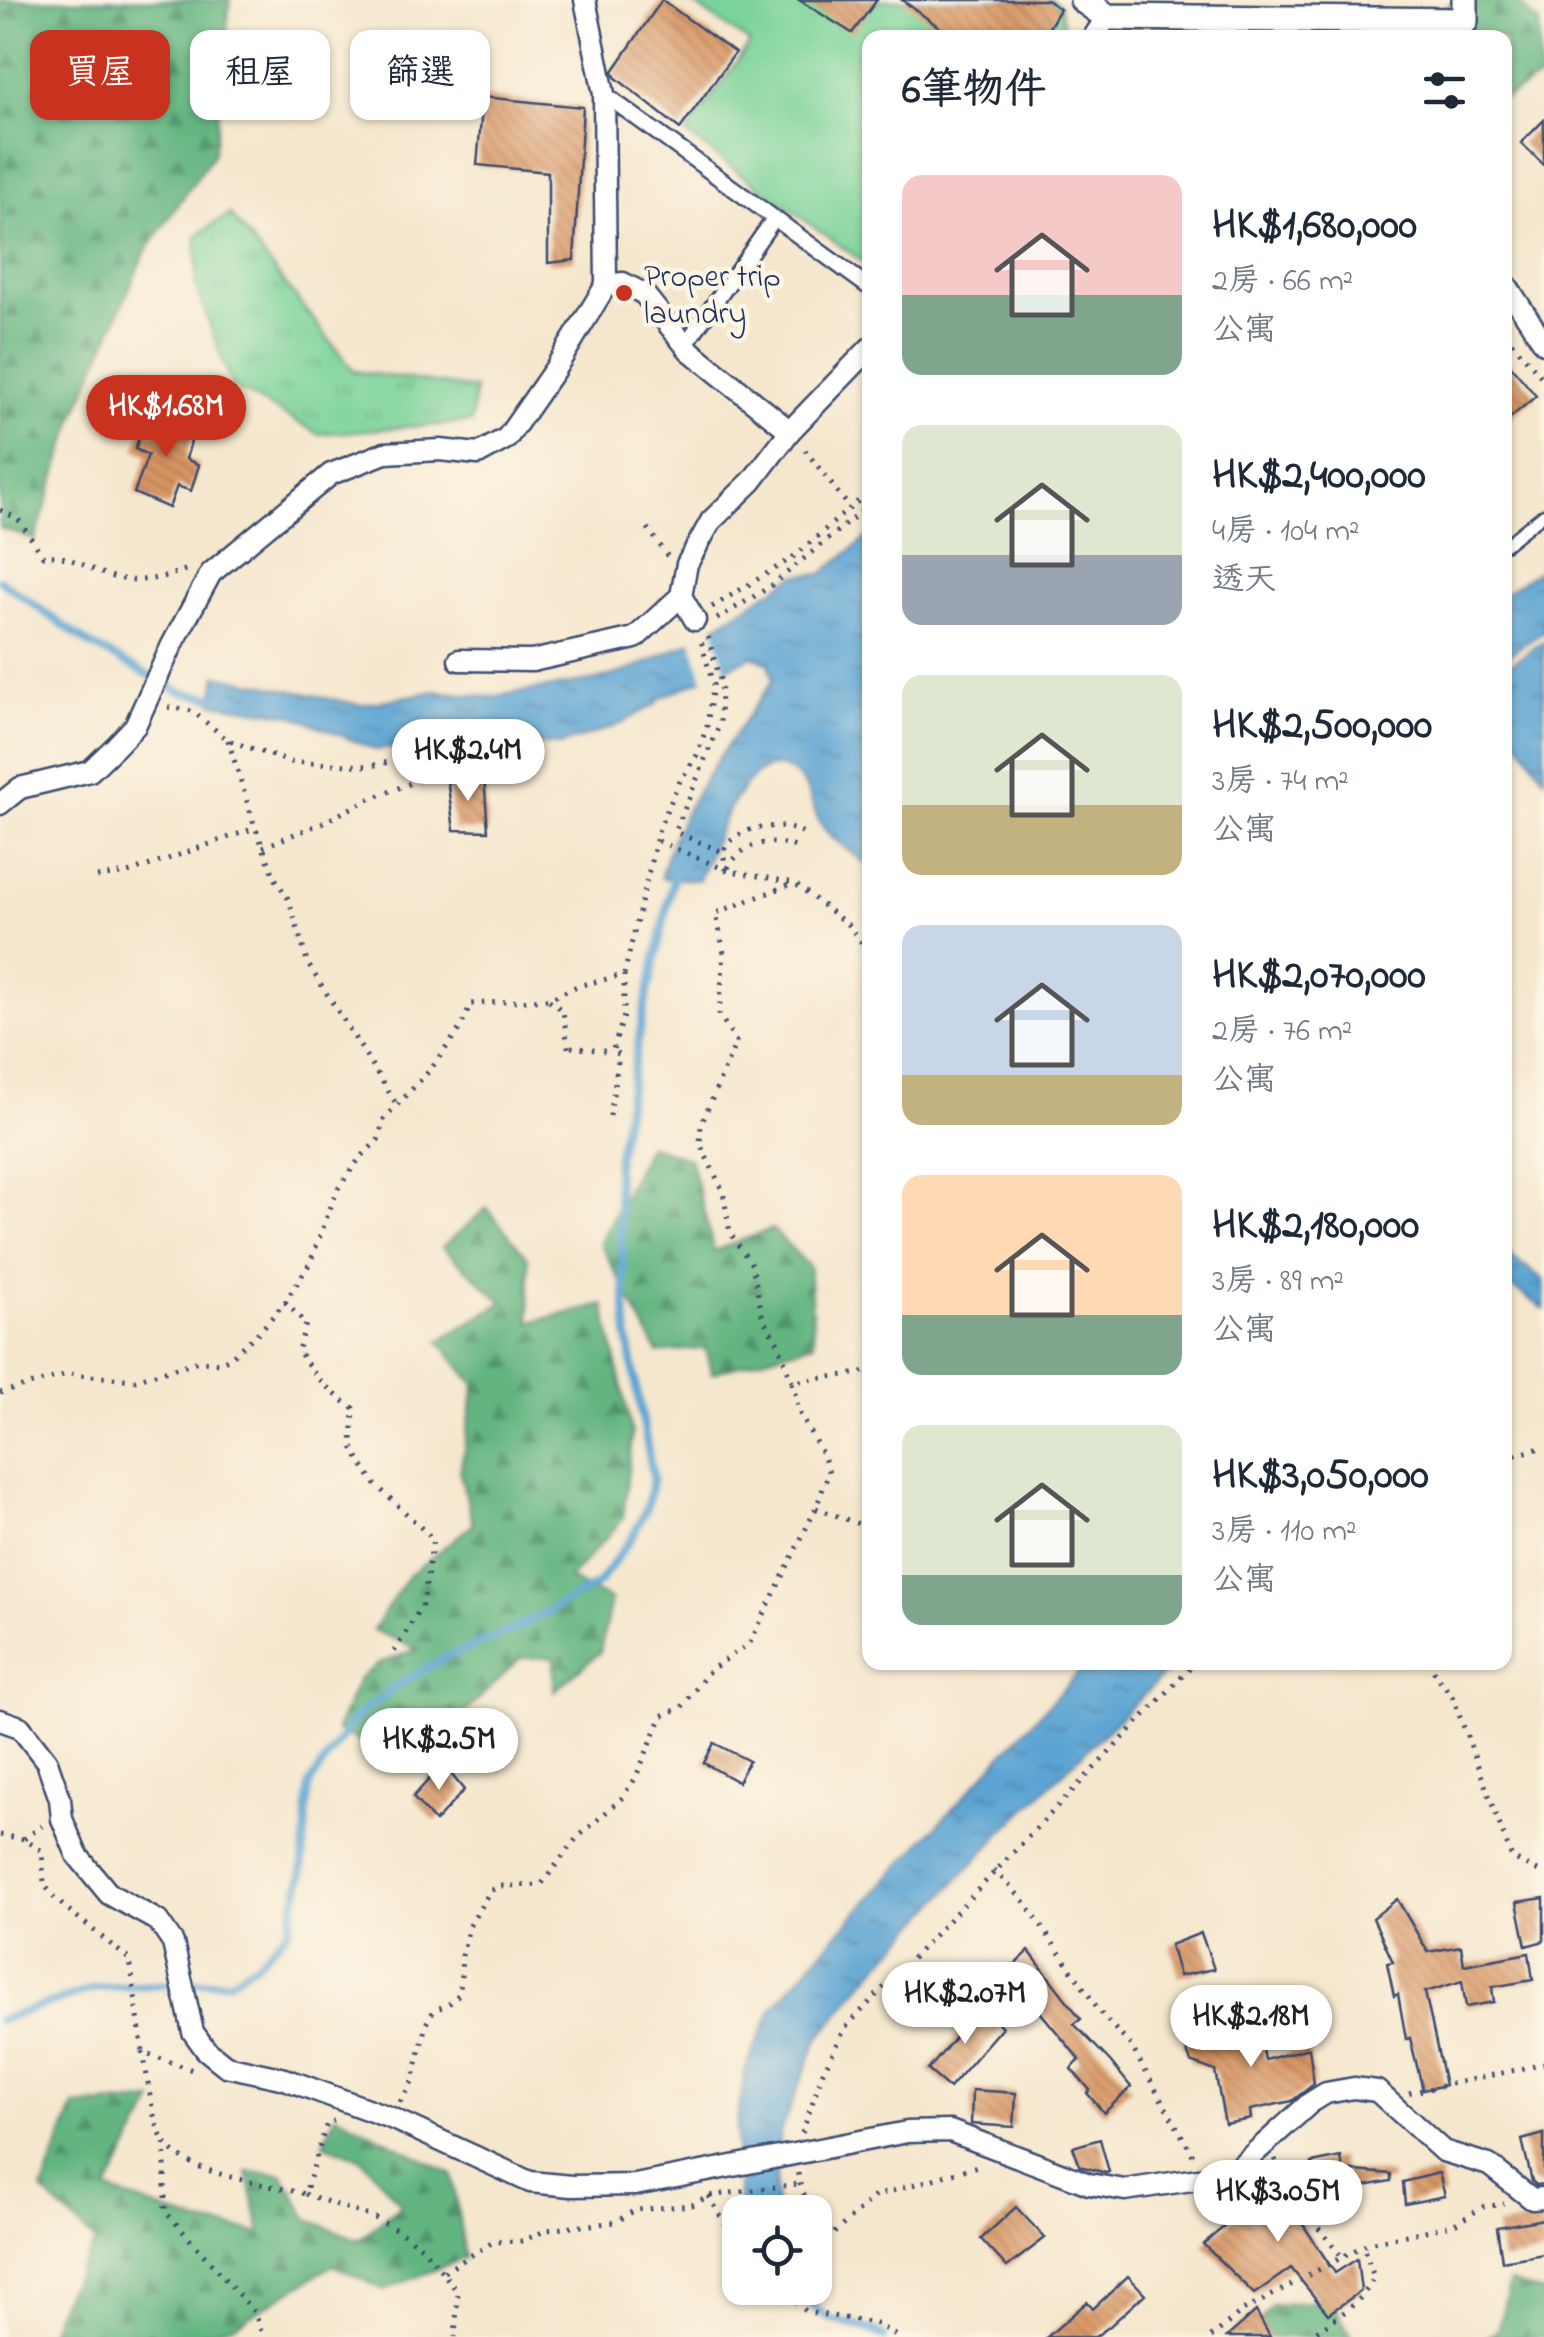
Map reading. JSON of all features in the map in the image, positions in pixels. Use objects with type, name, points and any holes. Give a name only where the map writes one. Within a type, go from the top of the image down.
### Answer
[{"type":"street","points":[[0,804],[20,788],[90,770],[135,726],[211,572],[331,474],[385,453],[440,450],[478,454],[500,444],[555,369],[606,285],[604,94],[585,0]]},
{"type":"street","points":[[1084,0],[1110,24],[1246,19],[1465,20]]},
{"type":"street","points":[[604,94],[862,282]]},
{"type":"street","points":[[685,345],[774,219]]},
{"type":"street","points":[[606,285],[631,285],[644,294],[685,345],[790,431]]},
{"type":"street","points":[[1512,295],[1544,344]]},
{"type":"street","points":[[459,660],[532,661],[635,638],[681,596],[687,564],[712,521],[862,356]]},
{"type":"street","points":[[681,596],[702,621]]},
{"type":"street","points":[[0,1720],[20,1727],[47,1762],[60,1798],[62,1819],[77,1855],[108,1894],[158,1921],[173,1943],[193,2032],[206,2050],[226,2066],[284,2079],[392,2118],[530,2182],[634,2185],[907,2132],[936,2131],[963,2134],[1089,2184],[1125,2190],[1205,2178],[1238,2168],[1326,2093],[1354,2088],[1377,2091],[1442,2150],[1489,2165],[1538,2198]]},
{"type":"lane","points":[[1512,539],[1544,514]]},
{"type":"path","points":[[790,431],[856,516]]},
{"type":"path","points":[[702,621],[792,558],[862,498]]},
{"type":"path","points":[[0,510],[18,519],[42,556],[56,554],[112,577],[154,582],[223,553],[232,556]]},
{"type":"path","points":[[702,621],[772,586],[862,511]]},
{"type":"path","points":[[702,621],[717,684],[720,723],[675,832],[723,852]]},
{"type":"path","points":[[612,1052],[624,1016],[629,943],[659,828],[680,781],[697,756],[717,684],[702,621]]},
{"type":"path","points":[[146,701],[192,710],[228,740],[290,762],[370,766],[438,752],[449,757]]},
{"type":"path","points":[[228,740],[255,828],[274,878],[289,900],[308,964],[397,1105]]},
{"type":"path","points":[[263,847],[366,800],[452,768]]},
{"type":"path","points":[[726,870],[723,852],[733,838],[766,826],[797,828],[808,835]]},
{"type":"path","points":[[97,877],[128,873],[255,828]]},
{"type":"path","points":[[658,841],[726,870],[794,883],[847,924],[862,943]]},
{"type":"path","points":[[726,870],[736,855],[754,843],[801,848]]},
{"type":"path","points":[[392,2118],[413,2081],[426,2024],[434,2010],[448,2005],[460,1993],[468,1927],[490,1891],[500,1886],[541,1885],[576,1839],[622,1799],[635,1779],[662,1716],[682,1707],[710,1671],[750,1643],[816,1508],[829,1472],[800,1414],[776,1340],[763,1319],[752,1265],[730,1232],[724,1191],[700,1144],[702,1125],[736,1042],[719,1014],[724,954],[716,913],[794,883]]},
{"type":"path","points":[[0,1393],[68,1374],[135,1380],[199,1361],[219,1363],[262,1330],[285,1302],[310,1264],[337,1190],[359,1158],[378,1140],[384,1119],[431,1069],[461,1027],[471,1004],[548,999],[577,986],[624,975]]},
{"type":"path","points":[[548,999],[564,1011],[569,1051],[620,1054],[610,1116]]},
{"type":"path","points":[[285,1302],[306,1324],[298,1350],[311,1372],[337,1398],[354,1408],[352,1445],[367,1472],[396,1506],[433,1538],[423,1604],[391,1657]]},
{"type":"path","points":[[792,1382],[862,1373]]},
{"type":"path","points":[[1512,1456],[1544,1447]]},
{"type":"path","points":[[816,1508],[862,1525]]},
{"type":"path","points":[[834,2233],[812,2209],[799,2184],[796,2153],[823,2072],[846,2027],[1188,1670]]},
{"type":"path","points":[[1432,1670],[1453,1698],[1512,1858],[1544,1874]]},
{"type":"path","points":[[0,1835],[34,1844],[42,1852],[44,1884],[54,1899],[130,1960],[155,2115],[165,2143],[165,2211],[255,2312],[263,2337]]},
{"type":"path","points":[[994,1870],[1024,1901],[1103,2016],[1130,2046],[1205,2178]]},
{"type":"path","points":[[143,2052],[195,2073],[226,2066]]},
{"type":"path","points":[[1387,2098],[1544,2064]]},
{"type":"path","points":[[305,2194],[327,2123],[366,2109]]},
{"type":"path","points":[[1268,2142],[1297,2210],[1310,2218],[1343,2258]]},
{"type":"path","points":[[165,2143],[191,2164],[305,2194],[375,2218],[401,2232],[423,2248],[458,2292],[455,2337]]},
{"type":"path","points":[[832,2236],[875,2196],[978,2168],[1000,2149]]},
{"type":"path","points":[[696,2172],[722,2219]]},
{"type":"path","points":[[444,2272],[492,2242],[522,2241],[547,2230],[616,2222],[635,2210],[692,2204],[709,2196],[799,2184]]},
{"type":"path","points":[[1211,2337],[1242,2312],[1363,2246],[1453,2225],[1483,2208],[1538,2198]]},
{"type":"path","points":[[1308,2337],[1356,2306],[1366,2293],[1374,2278],[1363,2246]]},
{"type":"path","points":[[799,2305],[807,2312],[875,2323],[898,2337]]},
{"type":"green space","points":[[0,0],[230,0],[227,30],[190,30],[190,120],[217,120],[214,153],[144,254],[75,416],[35,540],[0,528]]},
{"type":"green space","points":[[688,0],[1052,0],[1060,6],[1065,30],[862,30],[862,261],[686,134],[750,43]]},
{"type":"green space","points":[[1456,0],[1517,0],[1539,24],[1540,78],[1512,94],[1512,30],[1417,30]]},
{"type":"green space","points":[[230,214],[354,371],[475,389],[471,422],[319,434],[232,386],[196,287],[197,235]]},
{"type":"green space","points":[[649,1145],[690,1159],[714,1251],[772,1229],[809,1266],[814,1343],[712,1373],[705,1348],[658,1353],[600,1243]]},
{"type":"green space","points":[[487,1208],[528,1258],[530,1322],[604,1305],[632,1434],[623,1519],[569,1579],[611,1600],[600,1652],[554,1691],[554,1657],[520,1658],[411,1766],[336,1730],[359,1678],[380,1663],[418,1649],[373,1630],[408,1576],[473,1524],[460,1473],[475,1385],[439,1341],[503,1302],[442,1247]]},
{"type":"green space","points":[[154,2101],[107,2190],[195,2222],[261,2233],[247,2172],[282,2174],[309,2220],[359,2240],[401,2204],[362,2159],[324,2144],[335,2114],[452,2174],[465,2258],[384,2290],[333,2265],[238,2323],[197,2337],[48,2337],[59,2305],[96,2242],[42,2191],[74,2106]]},
{"type":"green space","points":[[1510,2282],[1544,2293],[1544,2337],[1486,2337],[1497,2331]]},
{"type":"green space","points":[[1332,2300],[1351,2337],[1250,2337],[1272,2305]]},
{"type":"water","points":[[862,542],[862,861],[823,827],[799,778],[776,767],[760,772],[733,803],[699,880],[661,878],[667,853],[692,801],[773,680],[769,663],[753,656],[658,699],[658,703],[616,726],[560,745],[438,743],[376,750],[292,715],[213,703],[217,675],[361,705],[435,691],[490,697],[597,680],[633,669],[693,641],[796,575],[822,574]]},
{"type":"water","points":[[1544,567],[1544,631],[1512,652],[1512,588]]},
{"type":"water","points":[[1544,641],[1544,778],[1512,730],[1512,663]]},
{"type":"water","points":[[1512,1257],[1544,1280],[1544,1309],[1512,1287]]},
{"type":"water","points":[[1081,1670],[1169,1670],[1007,1827],[862,1984],[817,2041],[780,2133],[775,2195],[739,2195],[736,2130],[745,2071],[773,2008]]},
{"type":"pier","points":[[1138,0],[1240,0],[1240,30],[1138,30]]},
{"type":"pier","points":[[713,622],[726,672],[704,684],[691,636]]},
{"type":"building","points":[[662,0],[735,53],[680,129],[615,77],[613,71]]},
{"type":"building","points":[[799,0],[877,0],[852,33]]},
{"type":"building","points":[[902,0],[1047,0],[1060,9],[1048,30],[943,30]]},
{"type":"building","points":[[490,98],[583,107],[574,260],[548,263],[548,172],[477,165],[481,120],[490,120]]},
{"type":"building","points":[[1544,120],[1544,165],[1521,143]]},
{"type":"building","points":[[1512,367],[1536,396],[1512,416]]},
{"type":"building","points":[[162,408],[186,420],[186,427],[194,430],[186,459],[199,465],[191,491],[177,486],[169,508],[134,493],[148,455],[135,449],[142,430],[154,435]]},
{"type":"building","points":[[484,776],[488,831],[454,830],[447,779]]},
{"type":"building","points":[[714,1743],[749,1761],[738,1782],[704,1763]]},
{"type":"building","points":[[443,1764],[464,1790],[435,1822],[413,1797]]},
{"type":"building","points":[[1544,1898],[1544,1941],[1526,1946],[1517,1902]]},
{"type":"building","points":[[1397,1899],[1428,1952],[1461,1946],[1464,1965],[1529,1953],[1533,1980],[1492,1987],[1494,2002],[1466,2007],[1462,1981],[1425,1992],[1445,2085],[1423,2090],[1410,2038],[1406,2039],[1398,1994],[1394,1996],[1387,1963],[1393,1962],[1373,1918]]},
{"type":"building","points":[[1201,1933],[1214,1969],[1179,1976],[1170,1945]]},
{"type":"building","points":[[1029,1951],[1081,2019],[1074,2024],[1131,2087],[1104,2113],[1071,2069],[1080,2060],[1007,1972]]},
{"type":"building","points":[[982,2005],[1002,2027],[949,2088],[928,2070]]},
{"type":"building","points":[[1256,2012],[1265,2060],[1309,2048],[1314,2084],[1292,2101],[1250,2110],[1251,2119],[1225,2124],[1215,2071],[1191,2062],[1183,2042],[1233,2036],[1228,2017]]},
{"type":"building","points":[[972,2090],[1016,2093],[1014,2127],[971,2124]]},
{"type":"building","points":[[1544,2134],[1544,2184],[1536,2185],[1522,2140]]},
{"type":"building","points":[[1100,2139],[1109,2172],[1106,2173],[1080,2166],[1073,2147]]},
{"type":"building","points":[[1341,2157],[1343,2170],[1391,2174],[1391,2181],[1317,2195],[1312,2163]]},
{"type":"building","points":[[1263,2164],[1335,2273],[1357,2259],[1361,2291],[1328,2314],[1291,2268],[1254,2294],[1203,2244],[1242,2212],[1229,2186],[1247,2179]]},
{"type":"building","points":[[1439,2173],[1445,2196],[1405,2204],[1403,2182]]},
{"type":"building","points":[[1016,2207],[1045,2238],[1007,2267],[981,2239]]},
{"type":"building","points":[[1544,2219],[1544,2254],[1502,2261],[1497,2227]]},
{"type":"building","points":[[1128,2276],[1145,2294],[1110,2326],[1095,2337],[1047,2337],[1087,2302],[1093,2309]]},
{"type":"building","points":[[1256,2311],[1270,2337],[1227,2337]]},
{"type":"waterway","points":[[0,580],[89,644],[181,692],[222,699]]},
{"type":"waterway","points":[[0,2020],[96,1988],[229,1981],[257,1963],[288,1931],[302,1876],[309,1785],[354,1719],[399,1684],[445,1658],[523,1625],[598,1584],[634,1534],[647,1506],[653,1478],[628,1339],[616,1167],[642,1020],[675,872]]},
{"type":"waterway","points":[[811,2305],[830,2319],[884,2337]]},
{"type":"place","name":"Proper trip laundry","points":[[624,293]]}]
